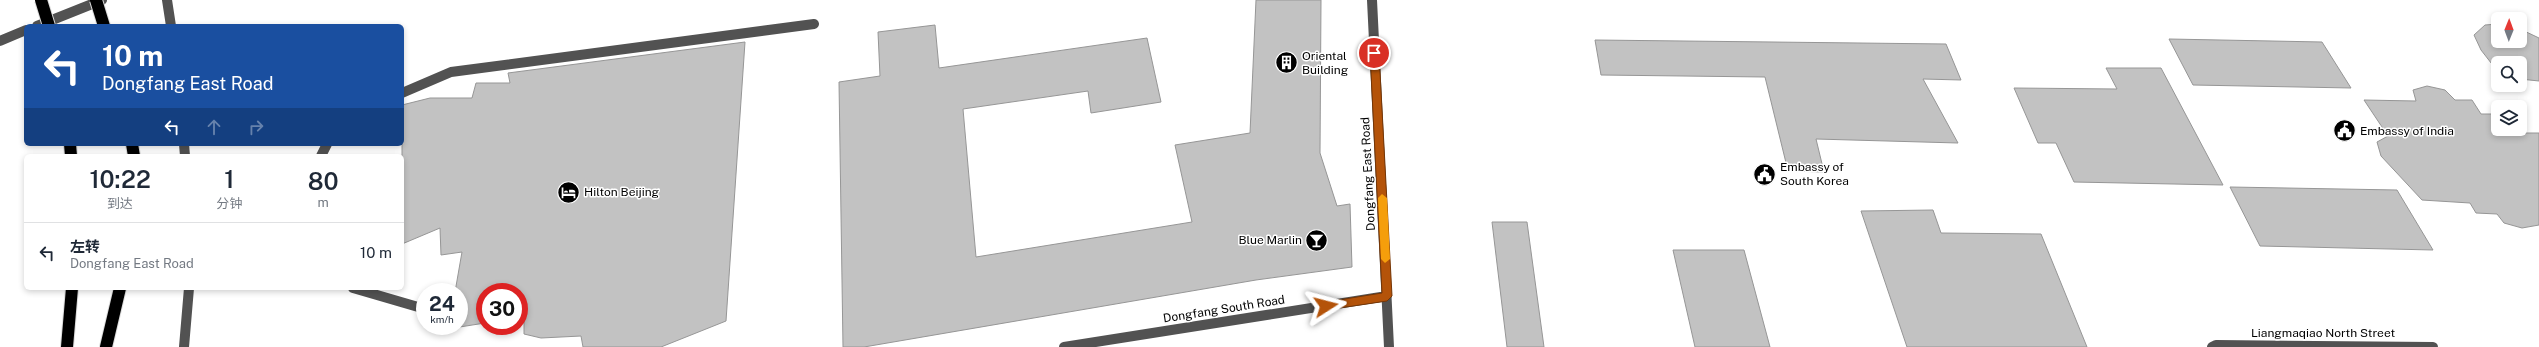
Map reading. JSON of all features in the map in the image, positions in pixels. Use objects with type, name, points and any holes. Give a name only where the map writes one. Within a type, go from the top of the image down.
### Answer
[{"type":"highway","points":[[41,0],[48,24]]},
{"type":"highway","points":[[96,0],[103,24]]},
{"type":"highway","points":[[68,347],[72,290]]},
{"type":"highway","points":[[106,347],[115,316],[120,290]]},
{"type":"street","points":[[42,24],[102,0]]},
{"type":"street","points":[[168,0],[171,24]]},
{"type":"street","name":"Dongfang East Road","points":[[1372,0],[1389,347]]},
{"type":"street","points":[[404,92],[451,72],[814,24]]},
{"type":"street","points":[[0,41],[24,31]]},
{"type":"street","points":[[184,347],[189,290]]},
{"type":"street","points":[[360,290],[416,306]]},
{"type":"street","name":"Dongfang South Road","points":[[1064,347],[1387,296]]},
{"type":"street","name":"Liangmaqiao North Street","points":[[2212,347],[2216,345],[2433,347]]},
{"type":"building","points":[[1256,0],[1321,0],[1320,153],[1337,206],[1350,204],[1352,267],[1256,280],[864,347],[843,347],[839,82],[880,76],[878,32],[935,25],[939,68],[1147,38],[1161,102],[1091,113],[1088,91],[963,109],[976,257],[1192,222],[1175,145],[1250,133]]},
{"type":"building","points":[[2485,25],[2491,25],[2491,48],[2527,48],[2527,32],[2539,38],[2539,81],[2527,80],[2527,56],[2491,56],[2491,63],[2481,50],[2474,35]]},
{"type":"building","points":[[2169,39],[2322,42],[2351,88],[2193,85]]},
{"type":"building","points":[[1595,40],[1946,44],[1961,80],[1923,79],[1958,143],[1816,139],[1824,172],[1788,171],[1765,77],[1601,75]]},
{"type":"building","name":"Hilton Beijing","points":[[745,42],[726,321],[661,347],[583,347],[581,336],[541,338],[528,335],[528,283],[476,283],[476,324],[468,326],[468,283],[457,283],[462,252],[441,255],[440,228],[404,243],[404,154],[402,154],[402,146],[404,146],[404,104],[430,98],[472,98],[476,83],[510,83],[508,73]]},
{"type":"building","points":[[2106,68],[2161,68],[2223,185],[2074,182],[2056,143],[2038,143],[2014,88],[2117,89]]},
{"type":"building","points":[[2427,86],[2445,90],[2455,100],[2472,100],[2481,114],[2491,114],[2491,136],[2527,136],[2527,133],[2539,133],[2539,225],[2522,228],[2504,223],[2497,214],[2476,213],[2470,203],[2422,200],[2381,156],[2377,142],[2388,136],[2364,100],[2416,101],[2413,90]]},
{"type":"building","points":[[2230,187],[2397,190],[2433,250],[2260,246]]},
{"type":"building","points":[[1933,210],[1941,233],[2041,234],[2087,347],[1907,347],[1861,211]]},
{"type":"building","points":[[1492,222],[1527,222],[1544,347],[1507,347]]},
{"type":"building","points":[[1673,250],[1744,250],[1770,347],[1695,347]]},
{"type":"slow traffic","points":[[1382,198],[1385,259]]},
{"type":"place","name":"Oriental Building","points":[[1287,63]]},
{"type":"place","name":"Embassy of India","points":[[2344,131]]},
{"type":"place","name":"Embassy of South Korea","points":[[1765,174]]},
{"type":"place","name":"Hilton Beijing","points":[[568,192]]},
{"type":"place","name":"Blue Marlin","points":[[1317,240]]},
{"type":"route","points":[[1326,306],[1387,296],[1374,53]]}]
